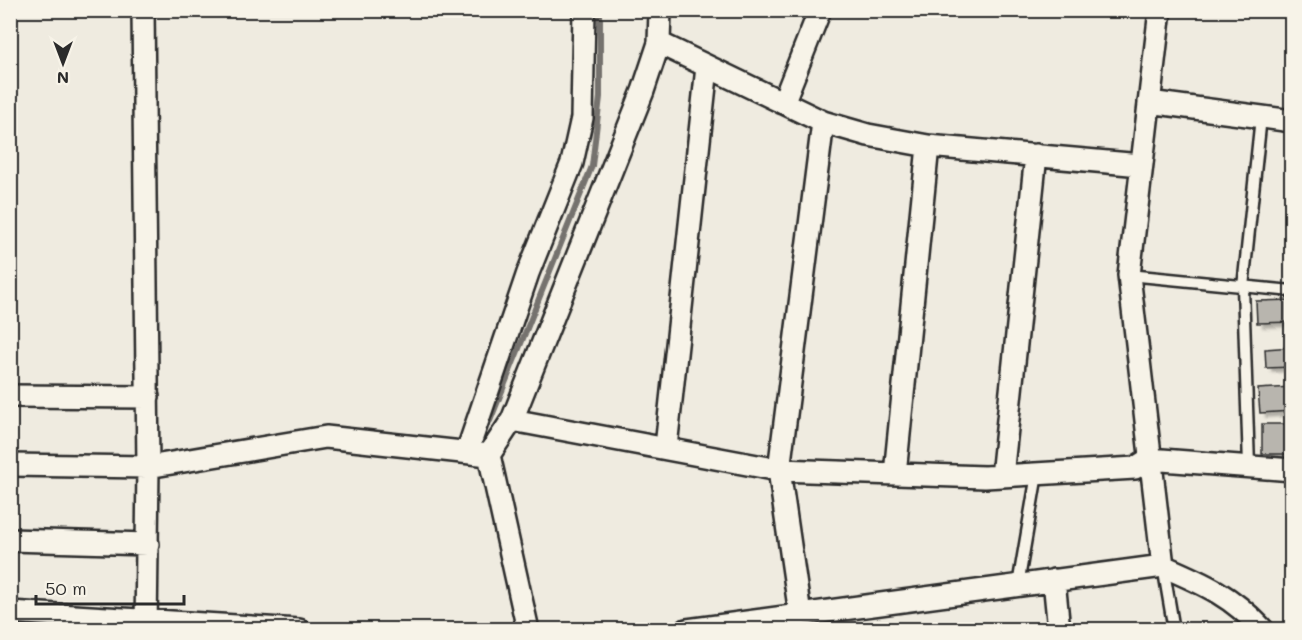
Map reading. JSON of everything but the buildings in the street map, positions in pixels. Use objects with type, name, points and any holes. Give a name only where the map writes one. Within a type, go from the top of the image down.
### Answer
[{"type":"street","points":[[143,10],[148,397],[146,625]]},
{"type":"street","points":[[467,452],[528,273],[573,163],[582,118],[584,10]]},
{"type":"street","points":[[528,630],[489,455],[512,420],[643,91],[659,43],[660,10]]},
{"type":"street","points":[[783,103],[820,10]]},
{"type":"street","points":[[1160,10],[1130,275],[1163,567]]},
{"type":"street","points":[[659,43],[823,122],[868,135],[928,146],[1141,165]]},
{"type":"street","points":[[666,447],[707,66]]},
{"type":"street","points":[[1149,102],[1292,121]]},
{"type":"street","points":[[807,619],[779,470],[823,122]]},
{"type":"street","points":[[895,474],[928,146]]},
{"type":"street","points":[[1002,477],[1036,155]]},
{"type":"street","points":[[10,396],[148,397]]},
{"type":"street","points":[[512,420],[666,447],[779,470],[1002,477],[1135,468],[1149,459],[1292,470]]},
{"type":"street","points":[[10,465],[148,467],[326,437],[489,455]]},
{"type":"street","points":[[10,540],[148,544]]},
{"type":"street","points":[[687,630],[807,619],[1018,585],[1163,567],[1213,587],[1242,606],[1263,630]]},
{"type":"street","points":[[1054,580],[1059,630]]},
{"type":"street","points":[[10,612],[146,625],[299,630]]},
{"type":"lane","points":[[1249,466],[1243,287],[1262,117]]},
{"type":"lane","points":[[1130,275],[1292,291]]},
{"type":"lane","points":[[1018,585],[1037,474]]},
{"type":"lane","points":[[1163,567],[1174,630]]},
{"type":"waterway","points":[[490,421],[592,166],[600,97],[600,10]]}]
